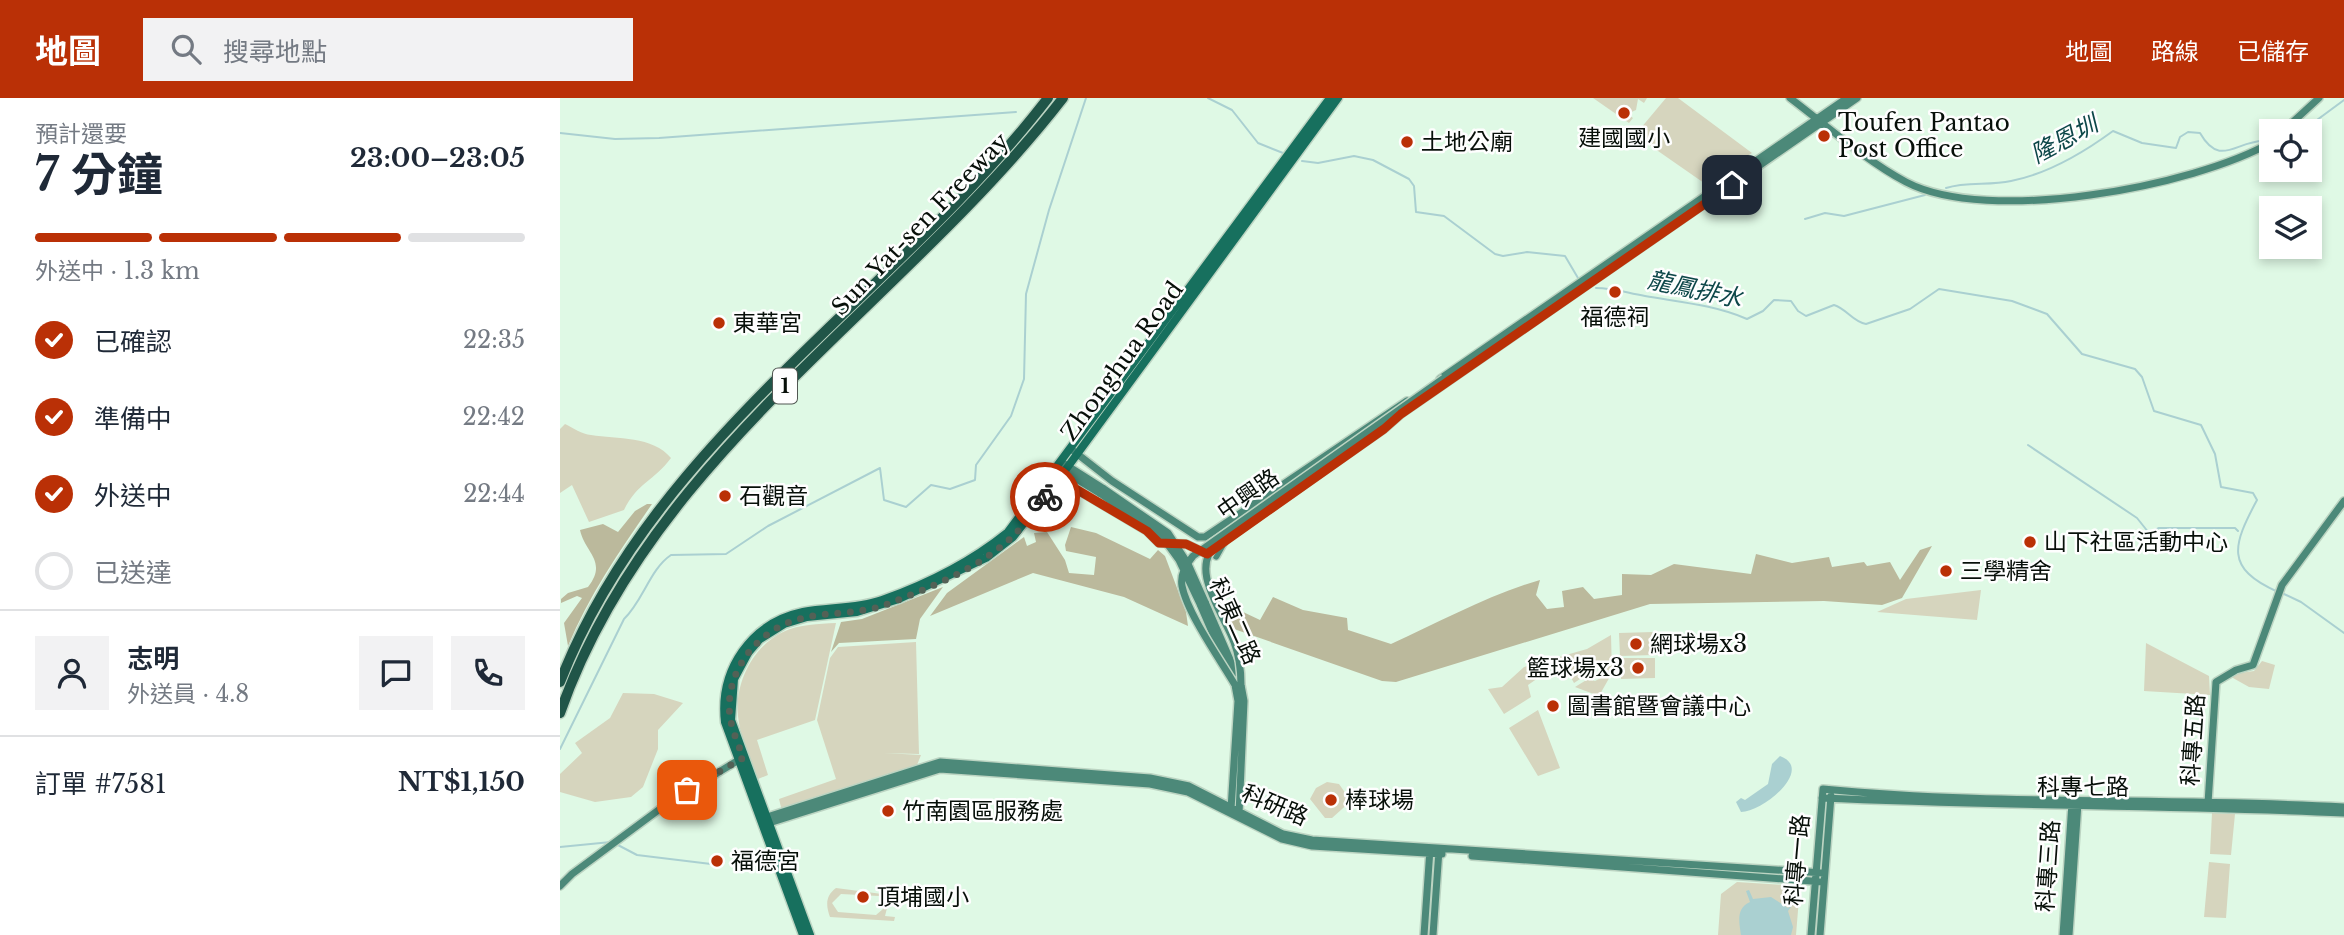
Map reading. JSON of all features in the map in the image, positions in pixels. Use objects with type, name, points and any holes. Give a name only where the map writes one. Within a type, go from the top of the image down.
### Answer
[{"type":"highway","name":"Sun Yat-sen Freeway","points":[[560,682],[570,657],[616,573],[686,477],[736,422],[943,218],[1048,98]]},
{"type":"highway","name":"Sun Yat-sen Freeway","points":[[560,713],[580,659],[604,613],[639,555],[681,499],[730,442],[783,388],[971,205],[1063,98]]},
{"type":"main road","name":"Zhonghua Road","points":[[1181,307],[1329,98]]},
{"type":"main road","name":"Zhonghua Road","points":[[803,935],[725,722],[724,699],[734,665],[754,637],[774,622],[794,614],[857,606],[888,598],[985,552],[1015,525],[1060,470],[1338,98]]},
{"type":"main road","name":"Zhonghua Road","points":[[740,759],[768,820],[810,935]]},
{"type":"street","points":[[1790,98],[1907,182],[1941,195],[1968,199],[2002,202],[2135,187],[2230,160],[2259,148]]},
{"type":"street","points":[[1543,314],[1847,98]]},
{"type":"street","points":[[1819,120],[1857,98]]},
{"type":"street","points":[[2296,119],[2319,98]]},
{"type":"street","name":"中興路","points":[[1238,685],[1185,594],[1182,575],[1193,556],[1461,367],[1543,314]]},
{"type":"street","name":"中興路","points":[[1238,685],[1234,643],[1208,584],[1205,566],[1207,555],[1214,546],[1543,314]]},
{"type":"street","points":[[1461,367],[1470,367]]},
{"type":"street","name":"中興路","points":[[1074,451],[1112,481],[1192,533],[1205,537],[1380,418],[1444,379]]},
{"type":"street","name":"中興路","points":[[1186,544],[1207,554],[1384,429],[1401,414]]},
{"type":"street","points":[[1060,470],[1147,531],[1159,543],[1186,544],[1193,540],[1192,533]]},
{"type":"street","name":"科東二路","points":[[1060,470],[1103,491],[1168,533],[1188,565],[1238,685],[1235,813]]},
{"type":"street","name":"科專五路","points":[[2208,804],[2216,682],[2253,666],[2282,585],[2344,501]]},
{"type":"street","name":"中興路","points":[[1216,556],[1225,540]]},
{"type":"street","points":[[560,886],[668,803],[740,759]]},
{"type":"street","name":"科研路","points":[[768,820],[940,769],[1150,783],[1188,792],[1235,813],[1282,839],[1312,846],[1430,851],[1824,883]]},
{"type":"street","name":"科專七路","points":[[1827,794],[2075,803],[2344,807]]},
{"type":"street","name":"科專一路","points":[[1811,935],[1815,873],[1827,794]]},
{"type":"street","name":"科專一路","points":[[1820,935],[1827,794]]},
{"type":"street","name":"科專三路","points":[[2063,935],[2075,803]]},
{"type":"street","name":"科專三路","points":[[2069,935],[2075,803]]},
{"type":"street","name":"科專七路","points":[[2208,804],[2344,813]]},
{"type":"street","points":[[1424,935],[1430,851]]},
{"type":"street","points":[[1433,935],[1439,852]]},
{"type":"street","name":"科研路","points":[[1439,852],[1825,873]]},
{"type":"green space","name":"建國國小","points":[[1593,98],[1647,98],[1644,103],[1638,99],[1636,110],[1627,114],[1633,118],[1629,123]]},
{"type":"green space","points":[[1666,98],[1678,98],[1752,153],[1704,183],[1635,135]]},
{"type":"green space","points":[[565,424],[588,434],[645,442],[671,458],[634,494],[624,510],[589,522],[572,485],[560,493],[560,429]]},
{"type":"green space","points":[[1981,590],[1977,620],[1877,612],[1906,599]]},
{"type":"green space","points":[[836,623],[815,720],[757,740],[768,775],[758,779],[739,723],[738,696],[746,670],[762,648],[783,632],[802,626]]},
{"type":"green space","name":"網球場x3","points":[[1653,632],[1654,655],[1620,656],[1619,633]]},
{"type":"green space","points":[[1611,635],[1612,673],[1599,696],[1575,687],[1588,679],[1595,681],[1603,677],[1603,669],[1598,664],[1590,665],[1589,673],[1574,683],[1564,665],[1558,664],[1528,685],[1531,697],[1504,714],[1488,689],[1502,687],[1524,667],[1587,649]]},
{"type":"green space","points":[[916,642],[919,754],[884,753],[921,755],[917,765],[782,811],[779,799],[836,779],[817,720],[830,658],[838,647]]},
{"type":"green space","points":[[2146,643],[2209,676],[2210,695],[2144,691]]},
{"type":"green space","name":"籃球場x3","points":[[1620,658],[1655,658],[1655,678],[1621,679]]},
{"type":"green space","points":[[2262,661],[2275,665],[2269,689],[2249,687],[2233,678],[2233,674],[2254,671]]},
{"type":"green space","points":[[623,693],[654,694],[683,703],[658,730],[658,749],[643,787],[631,797],[595,802],[560,792],[560,774],[582,753],[575,743],[610,718]]},
{"type":"green space","points":[[1538,710],[1560,768],[1538,776],[1509,728]]},
{"type":"green space","name":"棒球場","points":[[1327,782],[1339,784],[1351,801],[1332,818],[1325,818],[1310,799],[1316,788]]},
{"type":"green space","points":[[2212,813],[2235,814],[2231,855],[2210,854]]},
{"type":"green space","points":[[2209,862],[2230,864],[2226,918],[2204,917]]},
{"type":"green space","points":[[1737,882],[1800,886],[1796,935],[1718,935],[1721,894]]},
{"type":"green space","points":[[836,888],[882,894],[888,904],[885,916],[895,917],[894,921],[830,917],[827,901]],"holes":[[[841,894],[879,896],[883,909],[876,915],[838,912],[832,903]]]},
{"type":"shaded area","points":[[652,504],[617,555],[568,646],[564,623],[582,598],[577,596],[561,603],[561,599],[568,593],[588,587],[596,570],[596,564],[580,530],[603,524],[618,532],[635,511]]},
{"type":"shaded area","points":[[1071,527],[1096,533],[1150,559],[1158,550],[1165,556],[1186,612],[1188,626],[1124,597],[1033,573],[930,616],[947,593],[1024,537],[1027,546],[1036,542],[1034,533],[1047,532],[1065,560],[1069,573],[1094,575],[1096,557],[1066,551],[1065,545]]},
{"type":"shaded area","points":[[1932,546],[1902,598],[1882,605],[1824,601],[1650,604],[1396,682],[1382,681],[1234,629],[1224,603],[1260,620],[1273,597],[1303,610],[1347,618],[1348,630],[1391,644],[1483,601],[1540,580],[1536,595],[1547,609],[1564,607],[1562,591],[1583,587],[1594,599],[1622,595],[1622,574],[1651,575],[1674,564],[1751,574],[1756,554],[1792,563],[1829,557],[1832,567],[1864,562],[1867,566],[1890,562],[1900,580],[1920,550]]},
{"type":"shaded area","points":[[943,587],[920,619],[916,639],[839,643],[831,652],[841,622],[862,619]]},
{"type":"water","points":[[1780,756],[1789,762],[1792,770],[1789,779],[1772,798],[1741,812],[1736,802],[1741,798],[1745,800],[1768,784],[1772,764]]},
{"type":"water","points":[[1749,890],[1753,899],[1771,897],[1788,908],[1794,903],[1788,911],[1793,927],[1791,935],[1741,935],[1740,912],[1750,902],[1746,891]]},
{"type":"waterway","points":[[560,749],[624,619],[657,568],[671,555],[726,554],[768,526],[880,468],[884,500],[906,507],[931,485],[950,489],[975,480],[976,465],[1011,416],[1024,379],[1026,294],[1049,210],[1086,98]]},
{"type":"waterway","name":"龍鳳排水","points":[[1208,98],[1232,110],[1258,143],[1283,153]]},
{"type":"waterway","name":"隆恩圳","points":[[2318,119],[2344,100]]},
{"type":"waterway","points":[[560,133],[615,139],[659,138],[1016,112]]},
{"type":"waterway","name":"隆恩圳","points":[[1946,188],[2024,178],[2077,155],[2113,131],[2142,143],[2176,148],[2180,137],[2188,132],[2200,133],[2214,149],[2222,151],[2259,141]]},
{"type":"waterway","name":"龍鳳排水","points":[[1302,161],[1318,163],[1354,156],[1373,160],[1409,179],[1414,186],[1416,212],[1444,216],[1495,254],[1503,256],[1527,252],[1565,256],[1578,278]]},
{"type":"waterway","name":"隆恩圳","points":[[1805,219],[1825,213],[1844,216],[1925,195]]},
{"type":"waterway","name":"龍鳳排水","points":[[1596,288],[1722,310],[1747,319],[1763,311],[1774,300],[1791,301],[1798,311],[1806,316],[1834,305],[1866,324],[1910,309],[1939,289],[2012,301],[2047,314],[2082,354],[2135,369],[2142,377],[2154,411],[2201,425],[2215,454],[2221,487],[2253,493],[2257,500],[2239,543],[2241,564],[2249,574],[2278,592]]},
{"type":"waterway","points":[[2028,445],[2137,518],[2149,533],[2159,528],[2235,528],[2238,531]]},
{"type":"waterway","name":"龍鳳排水","points":[[2284,594],[2301,602],[2344,633]]},
{"type":"waterway","points":[[560,847],[611,842]]},
{"type":"waterway","points":[[616,844],[637,855],[711,864]]},
{"type":"way so far","points":[[687,790],[743,758],[731,720],[731,694],[739,667],[760,639],[776,628],[796,620],[857,612],[899,600],[964,570],[986,558],[1013,537],[1045,497]]},
{"type":"place","name":"建國國小","points":[[1624,113]]},
{"type":"place","name":"Toufen Pantao Post Office","points":[[1824,136]]},
{"type":"place","name":"土地公廟","points":[[1407,142]]},
{"type":"place","name":"福德祠","points":[[1615,292]]},
{"type":"place","name":"東華宮","points":[[719,323]]},
{"type":"place","name":"石觀音","points":[[725,496]]},
{"type":"place","name":"山下社區活動中心","points":[[2030,542]]},
{"type":"place","name":"三學精舍","points":[[1946,571]]},
{"type":"place","name":"網球場x3","points":[[1636,644]]},
{"type":"place","name":"籃球場x3","points":[[1638,668]]},
{"type":"place","name":"圖書館暨會議中心","points":[[1553,706]]},
{"type":"place","name":"棒球場","points":[[1331,800]]},
{"type":"place","name":"竹南園區服務處","points":[[888,811]]},
{"type":"place","name":"福德宮","points":[[717,861]]},
{"type":"place","name":"頂埔國小","points":[[863,897]]},
{"type":"route","points":[[1045,497],[1059,479],[1147,531],[1159,543],[1186,544],[1207,554],[1384,429],[1401,414],[1732,185]]}]
